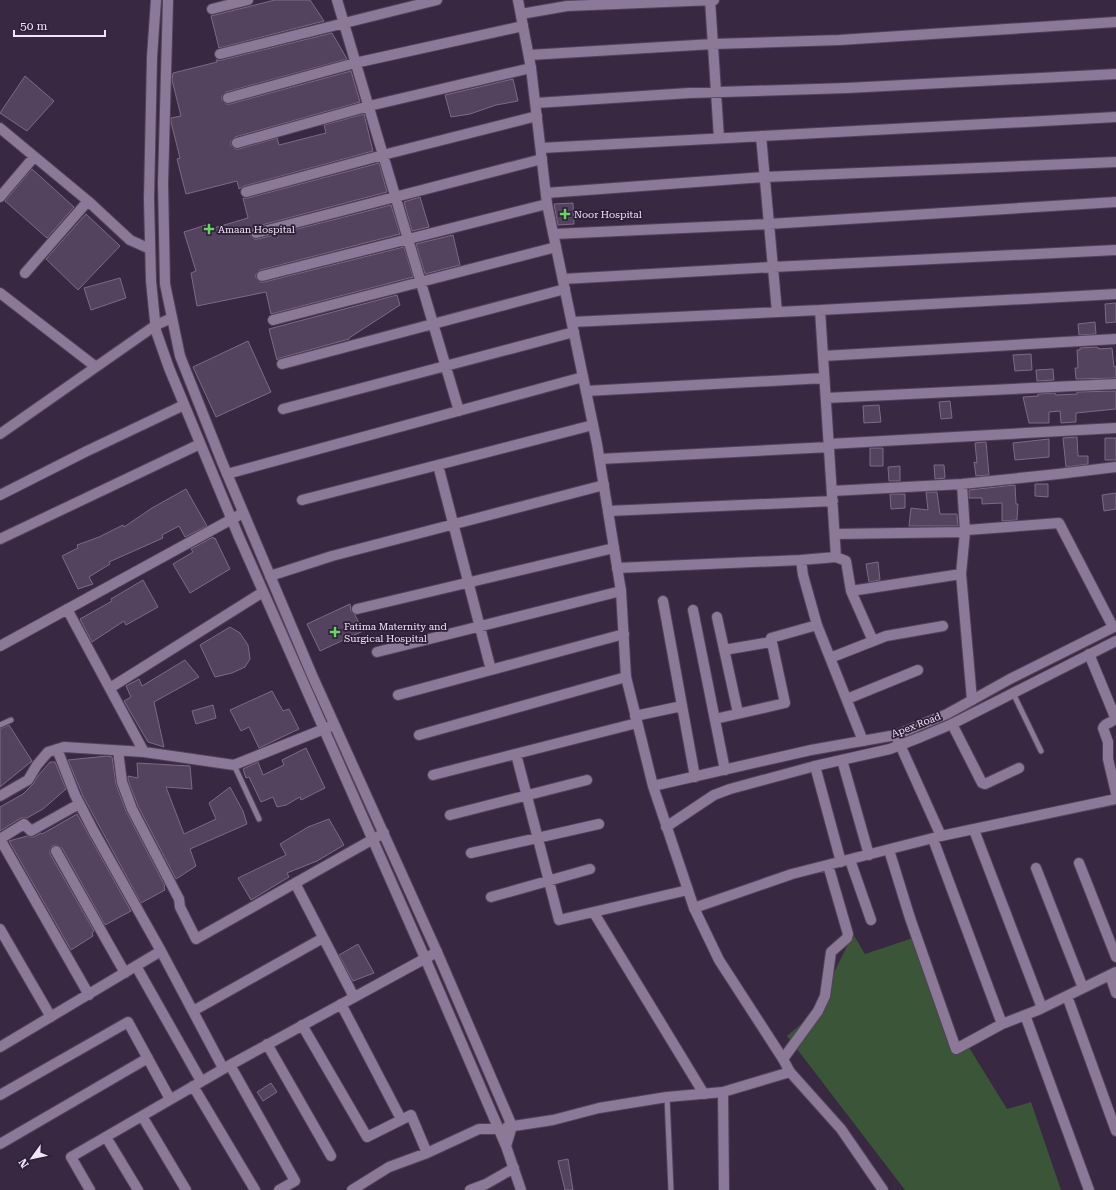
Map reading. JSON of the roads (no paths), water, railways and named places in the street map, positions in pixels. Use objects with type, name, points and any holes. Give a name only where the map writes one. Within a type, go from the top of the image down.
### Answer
[{"type":"street","points":[[156,0],[152,64],[149,199],[151,281],[156,331],[166,361],[200,444],[263,592],[426,958],[497,1129],[506,1146],[521,1190]]},
{"type":"street","points":[[168,0],[163,183],[165,284],[180,356],[243,513],[334,725],[438,952],[512,1126],[506,1146]]},
{"type":"street","points":[[212,9],[248,0]]},
{"type":"street","points":[[337,0],[459,411]]},
{"type":"street","points":[[220,54],[437,0]]},
{"type":"street","points":[[518,0],[531,68],[546,193],[600,459],[621,591],[626,677],[652,786],[694,908],[719,960],[790,1072],[840,1129],[884,1190]]},
{"type":"street","points":[[710,0],[719,138]]},
{"type":"street","points":[[521,14],[567,6],[714,0]]},
{"type":"street","points":[[529,55],[713,44],[839,40],[1116,22]]},
{"type":"street","points":[[228,98],[356,63],[524,26]]},
{"type":"street","points":[[237,143],[368,106],[531,68]]},
{"type":"street","points":[[536,104],[717,92],[848,88],[1116,74]]},
{"type":"street","points":[[246,192],[537,116]]},
{"type":"street","points":[[541,148],[1116,117]]},
{"type":"street","points":[[0,128],[88,201],[130,240],[150,249]]},
{"type":"street","points":[[761,136],[777,312]]},
{"type":"street","points":[[0,197],[34,156]]},
{"type":"street","points":[[256,233],[542,158]]},
{"type":"street","points":[[546,193],[765,178],[1116,162]]},
{"type":"street","points":[[25,273],[88,201]]},
{"type":"street","points":[[554,234],[769,224],[1116,202]]},
{"type":"street","points":[[262,276],[548,204]]},
{"type":"street","points":[[273,320],[556,247]]},
{"type":"street","points":[[282,364],[433,324],[564,284],[773,266],[1116,250]]},
{"type":"street","points":[[0,293],[96,367]]},
{"type":"street","points":[[283,409],[446,366],[573,327],[777,312],[1116,294]]},
{"type":"street","points":[[820,310],[836,557]]},
{"type":"street","points":[[0,434],[156,325],[172,318]]},
{"type":"street","points":[[823,356],[1116,339]]},
{"type":"street","points":[[227,474],[583,377]]},
{"type":"street","points":[[586,391],[824,378]]},
{"type":"street","points":[[826,398],[1116,384]]},
{"type":"street","points":[[0,495],[85,452],[184,405]]},
{"type":"street","points":[[302,500],[593,426]]},
{"type":"street","points":[[600,459],[1116,428]]},
{"type":"street","points":[[0,539],[200,444]]},
{"type":"street","points":[[438,465],[491,670]]},
{"type":"street","points":[[608,511],[832,496],[962,484],[1116,467]]},
{"type":"street","points":[[962,484],[965,532],[961,574],[972,700]]},
{"type":"street","points":[[270,576],[332,556],[604,485]]},
{"type":"street","points":[[0,646],[243,513]]},
{"type":"street","points":[[835,534],[965,532],[968,530],[1059,523],[1114,627]]},
{"type":"street","points":[[357,609],[614,548]]},
{"type":"street","points":[[617,568],[801,560],[836,557],[846,561],[851,591],[873,641]]},
{"type":"street","points":[[801,560],[803,575],[817,625],[863,741]]},
{"type":"street","points":[[851,591],[961,574]]},
{"type":"street","points":[[377,652],[621,591]]},
{"type":"street","points":[[110,688],[263,592]]},
{"type":"street","points":[[663,601],[695,777]]},
{"type":"street","points":[[67,609],[144,752]]},
{"type":"street","points":[[693,610],[725,770]]},
{"type":"street","points":[[717,617],[738,713]]},
{"type":"street","points":[[715,718],[785,703],[771,638],[817,625]]},
{"type":"street","points":[[830,658],[886,636],[943,626]]},
{"type":"street","name":"Apex Road","points":[[652,786],[811,750],[896,735],[947,714],[1114,627]]},
{"type":"street","points":[[398,694],[624,634]]},
{"type":"street","name":"Apex Road","points":[[666,827],[698,805],[724,791],[744,784],[900,746],[952,724],[1116,641]]},
{"type":"street","points":[[724,650],[771,642]]},
{"type":"street","points":[[1089,654],[1115,717],[1113,721],[1105,724],[1103,728],[1108,742],[1108,759],[1116,793]]},
{"type":"street","points":[[847,700],[918,670]]},
{"type":"street","points":[[419,734],[626,677]]},
{"type":"street","points":[[433,775],[516,754],[682,706]]},
{"type":"street","points":[[952,724],[982,783],[985,784],[1019,768]]},
{"type":"street","points":[[0,796],[28,780],[37,765],[48,752],[64,747],[144,752],[234,765],[334,725]]},
{"type":"street","points":[[896,735],[937,837],[1002,1024]]},
{"type":"street","points":[[58,749],[79,804],[193,1011],[295,1180],[279,1190]]},
{"type":"street","points":[[118,751],[122,782],[132,809],[179,899],[180,907],[196,939],[384,834]]},
{"type":"street","points":[[516,754],[559,920],[688,890]]},
{"type":"street","points":[[842,760],[869,855]]},
{"type":"street","points":[[814,766],[845,861],[871,920]]},
{"type":"street","points":[[450,815],[587,780]]},
{"type":"street","points":[[694,908],[792,874],[937,837],[1116,799]]},
{"type":"street","points":[[79,804],[31,831],[24,824],[0,839],[89,994]]},
{"type":"street","points":[[471,853],[599,824]]},
{"type":"street","points":[[974,830],[1042,1008]]},
{"type":"street","points":[[889,850],[910,918],[956,1049],[1002,1024],[1042,1008],[1113,973],[1116,993]]},
{"type":"street","points":[[56,851],[125,973]]},
{"type":"street","points":[[1080,863],[1116,957]]},
{"type":"street","points":[[783,1059],[818,1011],[825,996],[831,952],[847,938],[848,934],[828,865]]},
{"type":"street","points":[[1036,868],[1083,988]]},
{"type":"street","points":[[490,898],[590,869]]},
{"type":"street","points":[[295,883],[354,997]]},
{"type":"street","points":[[594,913],[704,1094]]},
{"type":"street","points":[[0,929],[50,1017]]},
{"type":"street","points":[[193,1011],[324,938]]},
{"type":"street","points":[[0,1047],[161,951]]},
{"type":"street","points":[[90,1190],[70,1157],[267,1044],[438,952]]},
{"type":"street","points":[[136,966],[197,1084],[255,1190]]},
{"type":"street","points":[[1067,996],[1116,1131]]},
{"type":"street","points":[[341,1004],[401,1119]]},
{"type":"street","points":[[1025,1015],[1089,1190]]},
{"type":"street","points":[[0,1096],[128,1022],[170,1099]]},
{"type":"street","points":[[302,1025],[367,1137],[411,1114],[427,1153]]},
{"type":"street","points":[[267,1044],[331,1156]]},
{"type":"street","points":[[0,1144],[148,1058]]},
{"type":"street","points":[[352,1190],[389,1167],[427,1153],[479,1129],[497,1129],[553,1120],[599,1108],[666,1097],[723,1092],[790,1072]]},
{"type":"street","points":[[723,1092],[724,1190]]},
{"type":"street","points":[[142,1116],[186,1190]]},
{"type":"street","points":[[106,1137],[138,1190]]},
{"type":"street","points":[[470,1190],[486,1184],[514,1168]]},
{"type":"lane","points":[[1013,693],[1041,751]]},
{"type":"lane","points":[[0,725],[11,720]]},
{"type":"lane","points":[[234,765],[259,819]]},
{"type":"lane","points":[[666,1097],[671,1190]]},
{"type":"place","name":"Noor Hospital","points":[[565,214]]},
{"type":"place","name":"Amaan Hospital","points":[[209,229]]},
{"type":"place","name":"Fatima Maternity and Surgical Hospital","points":[[335,632]]}]
